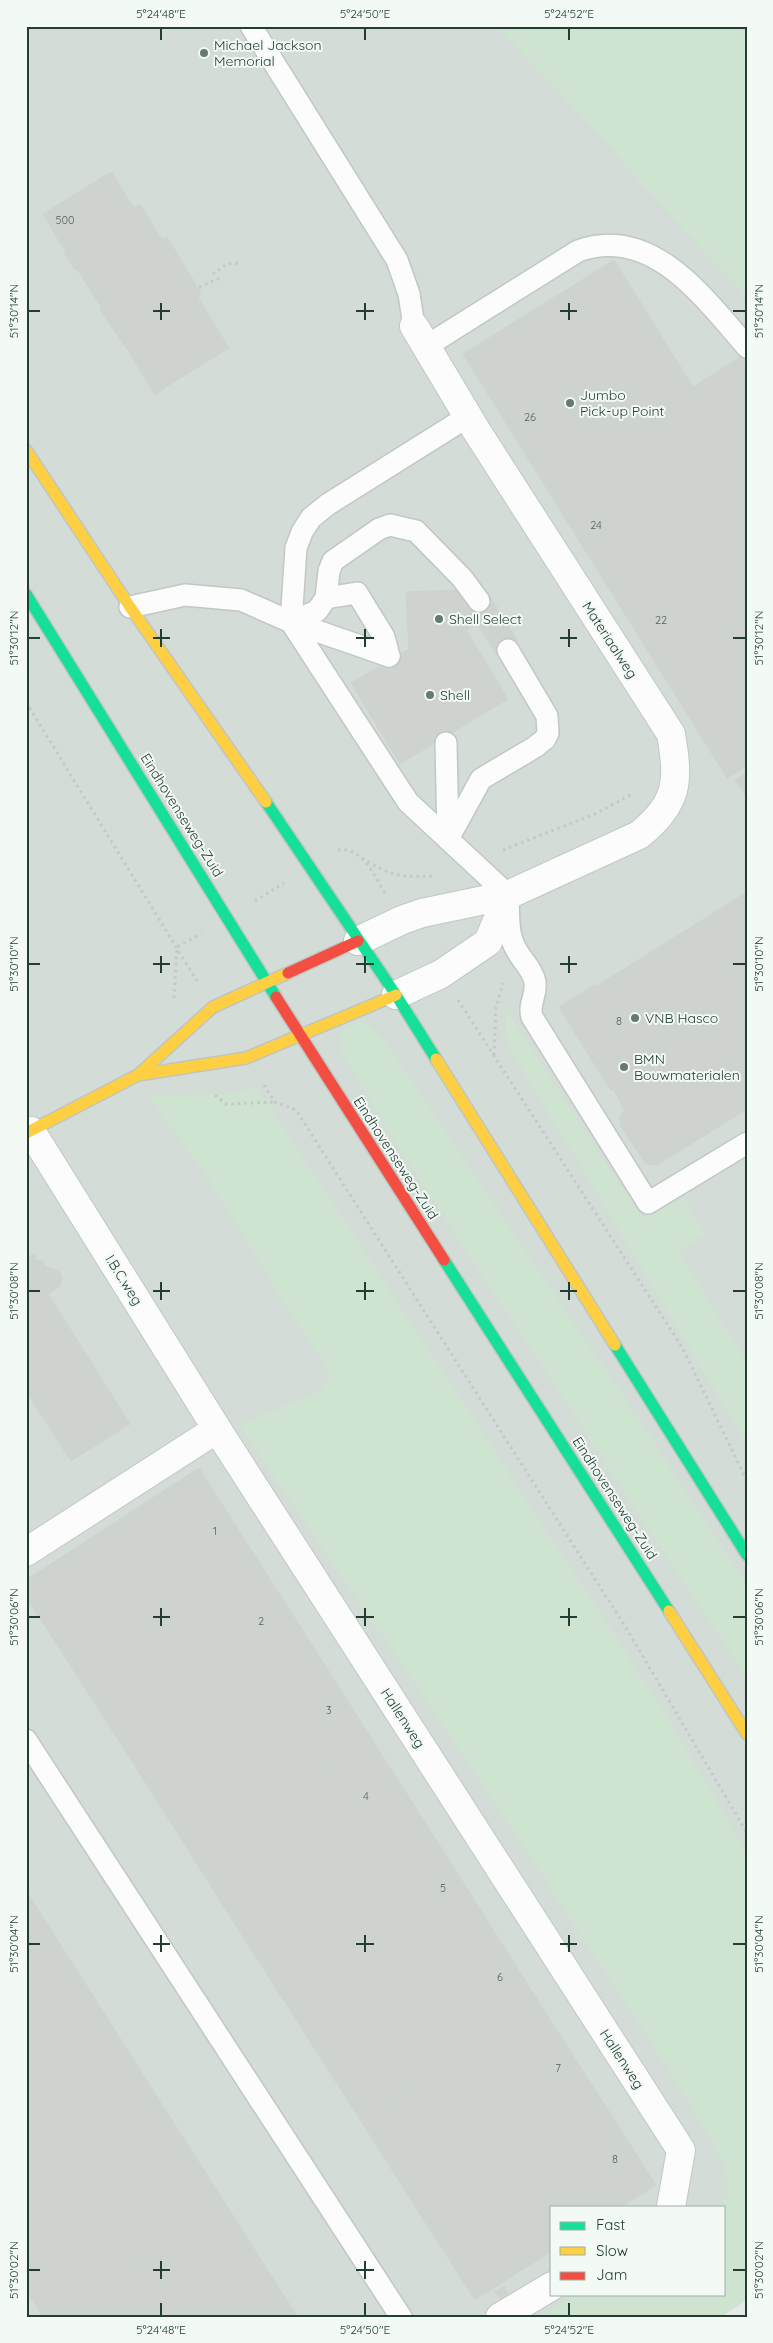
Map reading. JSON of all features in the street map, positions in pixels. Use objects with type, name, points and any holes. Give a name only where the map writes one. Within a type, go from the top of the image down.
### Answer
[{"type":"main road","points":[[26,450],[130,607],[310,866],[358,941],[396,995],[747,1555]]},
{"type":"main road","name":"Eindhovenseweg-Zuid","points":[[26,594],[299,1035],[718,1685],[747,1734]]},
{"type":"main road","name":"I.B.C.weg","points":[[28,1132],[138,1075],[213,1006],[358,941]]},
{"type":"main road","name":"I.B.C.weg","points":[[138,1075],[246,1058],[396,995]]},
{"type":"street","name":"Materiaalweg","points":[[358,941],[402,920],[422,913],[508,895],[639,835],[658,820],[669,803],[674,784],[676,764],[670,734],[467,417],[419,336]]},
{"type":"street","points":[[396,995],[441,974],[488,942],[508,895]]},
{"type":"street","name":"I.B.C.weg","points":[[28,1132],[217,1429]]},
{"type":"street","points":[[26,1552],[217,1429]]},
{"type":"street","name":"Hallenweg","points":[[217,1429],[681,2150],[671,2206]]},
{"type":"street","points":[[500,2317],[550,2287]]},
{"type":"lane","points":[[250,26],[397,260],[409,294],[419,336],[578,251],[594,245],[611,244],[645,252],[672,268],[700,293],[747,347]]},
{"type":"lane","points":[[467,417],[327,505],[312,518],[302,532],[296,548],[291,622],[408,802],[508,895],[509,927],[512,943],[531,972],[535,983],[530,1006],[532,1016],[648,1203],[689,1180],[747,1143]]},
{"type":"lane","points":[[291,622],[317,610],[326,598],[329,571],[333,561],[379,529],[390,525],[416,531],[445,559],[480,600]]},
{"type":"lane","points":[[130,607],[185,595],[242,600],[291,622],[389,656],[384,637],[357,594],[326,598]]},
{"type":"lane","points":[[448,839],[481,778],[535,747],[546,739],[548,733],[547,716],[508,650]]},
{"type":"lane","points":[[446,743],[448,839]]},
{"type":"lane","points":[[26,1740],[401,2317]]},
{"type":"path","points":[[199,287],[218,278],[214,273],[227,264],[240,263]]},
{"type":"path","points":[[26,702],[213,1006]]},
{"type":"path","points":[[358,854],[384,872],[411,877],[441,874],[597,813],[636,792]]},
{"type":"path","points":[[171,1044],[176,947]]},
{"type":"path","points":[[246,1058],[275,1102],[296,1110],[628,1630],[747,1833]]},
{"type":"shaded area","points":[[26,26],[666,26],[747,112],[747,2205],[726,2207],[550,2206],[550,2296],[597,2296],[564,2317],[26,2317]]},
{"type":"green space","points":[[497,26],[747,26],[747,297],[640,183],[618,155]]},
{"type":"green space","points":[[505,1008],[642,1218],[684,1197],[705,1235],[678,1250],[747,1363],[747,1444],[507,1044]]},
{"type":"green space","points":[[356,1021],[367,1024],[384,1039],[654,1442],[747,1586],[747,1679],[384,1125],[340,1049],[339,1038],[342,1029]]},
{"type":"green space","points":[[254,1087],[267,1102],[660,1705],[747,1852],[747,2300],[721,2317],[540,2317],[572,2296],[726,2296],[726,2206],[716,2206],[728,2195],[726,2169],[677,2083],[483,1784],[239,1425],[322,1390],[329,1380],[329,1368],[299,1327],[206,1175],[148,1096],[234,1094]]},
{"type":"building","points":[[111,172],[134,208],[140,204],[162,240],[167,237],[201,293],[198,298],[229,348],[155,395],[124,344],[122,346],[122,342],[100,310],[102,308],[77,269],[75,270],[56,236],[71,226],[62,212],[47,220],[43,214]]},
{"type":"building","points":[[62,212],[71,226],[56,236],[47,220]]},
{"type":"building","points":[[614,260],[693,387],[742,356],[747,363],[747,766],[727,778],[463,354]]},
{"type":"building","points":[[458,590],[471,610],[491,598],[518,641],[497,655],[477,623],[462,633],[463,647],[409,649],[406,592]]},
{"type":"building","points":[[466,630],[508,699],[400,764],[351,683],[409,649],[463,647],[462,633]]},
{"type":"building","points":[[747,772],[747,798],[735,780]]},
{"type":"building","points":[[747,892],[747,1109],[657,1165],[646,1164],[620,1125],[620,1116],[625,1110],[613,1089],[611,1091],[559,1007],[594,985],[595,987]]},
{"type":"building","points":[[33,1254],[36,1256],[35,1260],[43,1261],[45,1267],[56,1270],[61,1274],[62,1280],[59,1287],[48,1294],[130,1424],[71,1461],[26,1391],[26,1259]]},
{"type":"building","points":[[199,1468],[257,1559],[76,1674],[26,1597],[26,1580]]},
{"type":"building","points":[[257,1559],[314,1648],[133,1763],[76,1674]]},
{"type":"building","points":[[314,1648],[371,1738],[190,1853],[133,1763]]},
{"type":"building","points":[[371,1738],[428,1827],[247,1943],[190,1853]]},
{"type":"building","points":[[428,1827],[485,1917],[304,2032],[247,1943]]},
{"type":"building","points":[[26,1891],[56,1938],[26,1957]]},
{"type":"building","points":[[485,1917],[542,2007],[361,2121],[304,2032]]},
{"type":"building","points":[[56,1938],[113,2027],[26,2083],[26,1957]]},
{"type":"building","points":[[542,2007],[599,2096],[418,2211],[361,2121]]},
{"type":"building","points":[[113,2027],[154,2092],[141,2100],[149,2113],[162,2105],[170,2117],[26,2209],[26,2083]]},
{"type":"building","points":[[154,2092],[162,2105],[149,2113],[141,2100]]},
{"type":"building","points":[[599,2096],[656,2185],[623,2206],[550,2206],[550,2252],[475,2300],[418,2211]]},
{"type":"building","points":[[170,2117],[227,2206],[54,2317],[43,2317],[26,2290],[26,2209]]},
{"type":"building","points":[[227,2206],[284,2296],[251,2317],[54,2317]]},
{"type":"building","points":[[504,2286],[508,2293],[500,2298],[495,2292]]},
{"type":"building","points":[[284,2296],[298,2317],[251,2317]]},
{"type":"traffic: fast","points":[[26,594],[276,997]]},
{"type":"traffic: fast","points":[[266,802],[396,995],[436,1059]]},
{"type":"traffic: fast","points":[[444,1260],[669,1611]]},
{"type":"traffic: fast","points":[[615,1345],[747,1555]]},
{"type":"traffic: slow","points":[[26,450],[130,607],[266,802]]},
{"type":"traffic: slow","points":[[26,1133],[138,1075],[213,1007],[288,973]]},
{"type":"traffic: slow","points":[[138,1075],[246,1058],[396,995]]},
{"type":"traffic: slow","points":[[436,1059],[615,1345]]},
{"type":"traffic: slow","points":[[669,1611],[747,1734]]},
{"type":"traffic: jam","points":[[288,973],[358,941]]},
{"type":"traffic: jam","points":[[276,997],[444,1260]]},
{"type":"place","name":"Michael Jackson Memorial","points":[[204,53]]},
{"type":"place","name":"Jumbo Pick-up Point","points":[[570,403]]},
{"type":"place","name":"Shell Select","points":[[439,619]]},
{"type":"place","name":"Shell","points":[[430,695]]},
{"type":"place","name":"VNB Hasco","points":[[635,1018]]},
{"type":"place","name":"BMN Bouwmaterialen","points":[[624,1067]]}]
